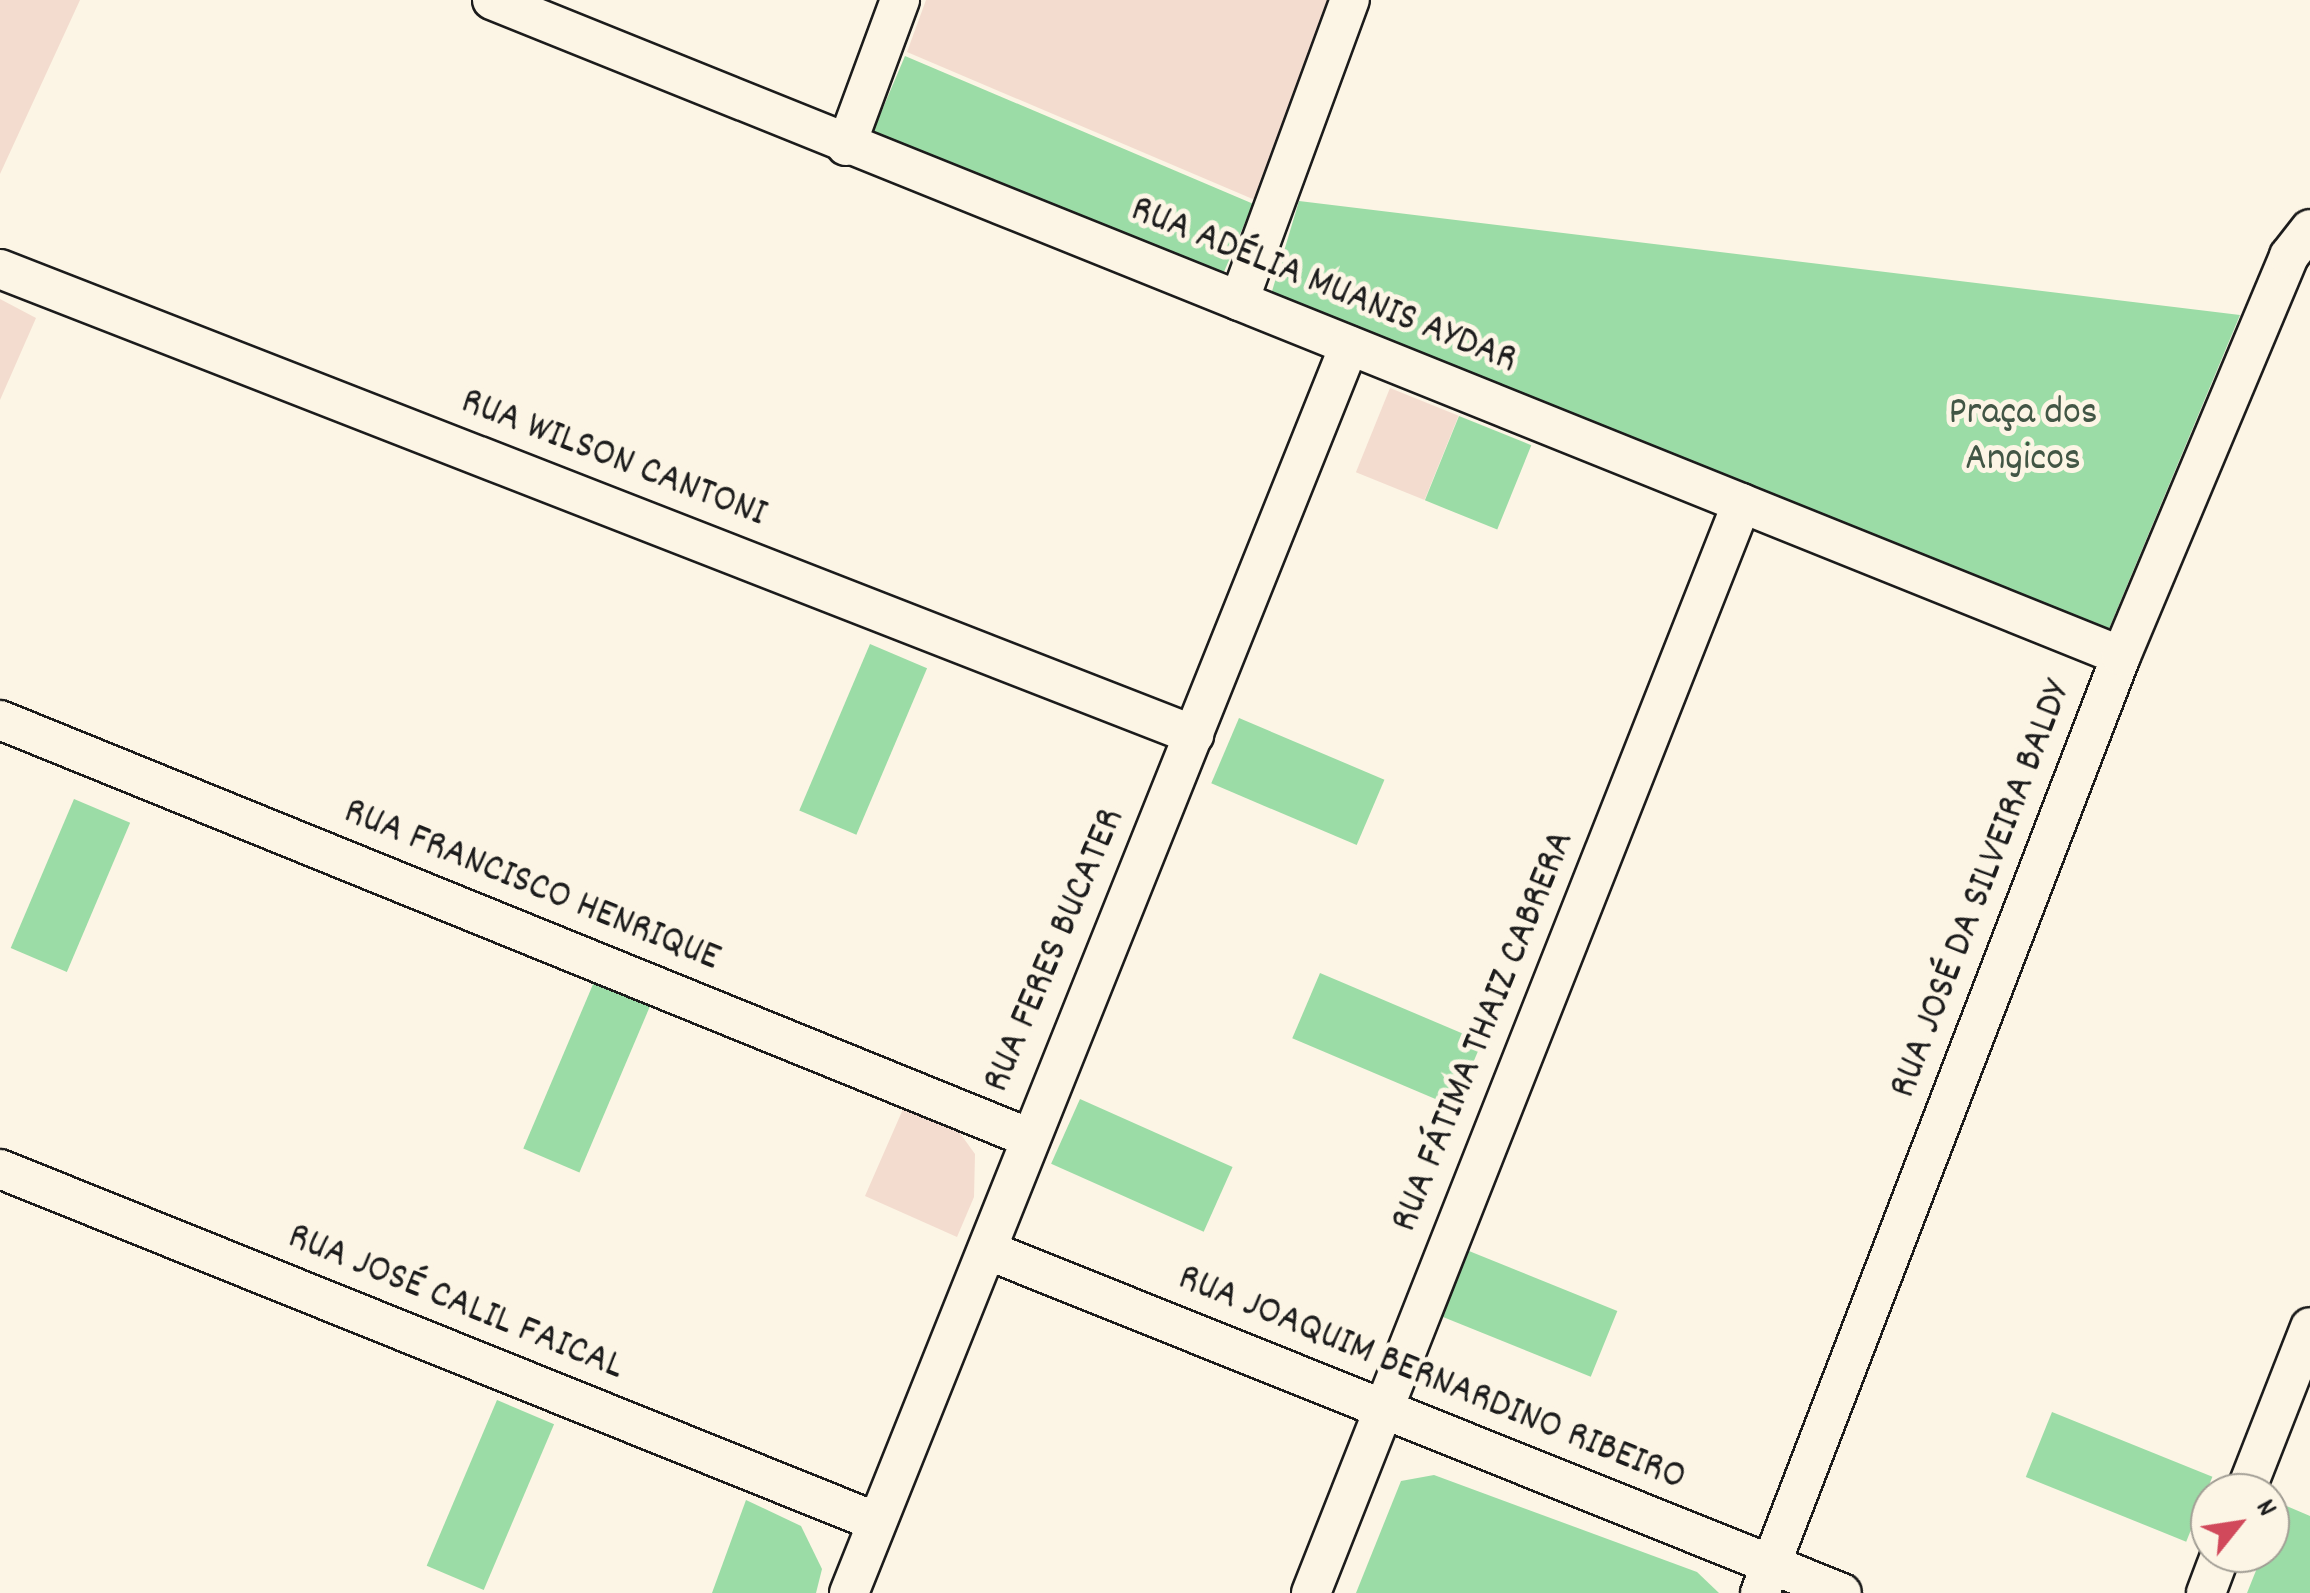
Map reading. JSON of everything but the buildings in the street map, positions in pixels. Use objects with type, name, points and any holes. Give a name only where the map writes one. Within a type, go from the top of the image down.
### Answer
[{"type":"street","name":"RUA ADÉLIA MUANIS AYDAR","points":[[492,0],[846,146],[2121,656]]},
{"type":"street","points":[[846,146],[900,0]]},
{"type":"street","points":[[1239,301],[1350,0]]},
{"type":"street","name":"RUA JOSÉ DA SILVEIRA BALDY","points":[[1766,1579],[2121,656],[2289,256],[2310,229]]},
{"type":"street","name":"RUA WILSON CANTONI","points":[[0,270],[1194,735]]},
{"type":"street","name":"RUA FERES BUCATER","points":[[850,1593],[1028,1137],[1349,346]]},
{"type":"street","name":"RUA FÁTIMA THAIZ CABRERA","points":[[1312,1593],[1742,504]]},
{"type":"street","name":"RUA FRANCISCO HENRIQUE","points":[[0,720],[1028,1137]]},
{"type":"street","name":"RUA JOSÉ CALIL FAICAL","points":[[0,1169],[877,1522]]},
{"type":"street","name":"RUA JOAQUIM BERNARDINO RIBEIRO","points":[[986,1250],[1385,1410],[1766,1579],[1842,1593]]},
{"type":"street","points":[[2253,1473],[2310,1327]]},
{"type":"shaded area","points":[[0,0],[80,0],[0,174]]},
{"type":"shaded area","points":[[926,0],[1327,0],[1255,200],[907,52]]},
{"type":"shaded area","points":[[0,299],[36,318],[0,400]]},
{"type":"shaded area","points":[[1390,388],[1459,416],[1425,500],[1356,472]]},
{"type":"shaded area","points":[[907,1100],[954,1125],[975,1154],[974,1197],[957,1237],[865,1196]]},
{"type":"green space","points":[[905,56],[1253,204],[1214,295],[866,147]]},
{"type":"green space","name":"Praça dos Angicos","points":[[1299,201],[2240,315],[2108,631],[1270,298]]},
{"type":"green space","points":[[1459,416],[1531,445],[1497,530],[1425,500]]},
{"type":"green space","points":[[870,644],[927,668],[856,835],[799,811]]},
{"type":"green space","points":[[1239,718],[1384,780],[1357,845],[1211,783]]},
{"type":"green space","points":[[74,799],[130,823],[67,972],[11,948]]},
{"type":"green space","points":[[1320,973],[1482,1042],[1454,1107],[1292,1038]]},
{"type":"green space","points":[[594,982],[650,1006],[579,1172],[523,1149]]},
{"type":"green space","points":[[1080,1099],[1233,1167],[1204,1232],[1051,1164]]},
{"type":"green space","points":[[1469,1251],[1617,1311],[1591,1377],[1442,1317]]},
{"type":"green space","points":[[497,1400],[554,1424],[484,1590],[427,1566]]},
{"type":"green space","points":[[2052,1412],[2203,1473],[2190,1473],[2190,1532],[2186,1542],[2026,1477]]},
{"type":"green space","points":[[1434,1475],[1697,1572],[1719,1593],[1356,1593],[1401,1481]]},
{"type":"green space","points":[[746,1500],[801,1526],[822,1569],[816,1593],[712,1593]]},
{"type":"green space","points":[[2290,1507],[2310,1516],[2310,1593],[2247,1593],[2255,1573],[2290,1573]]}]
